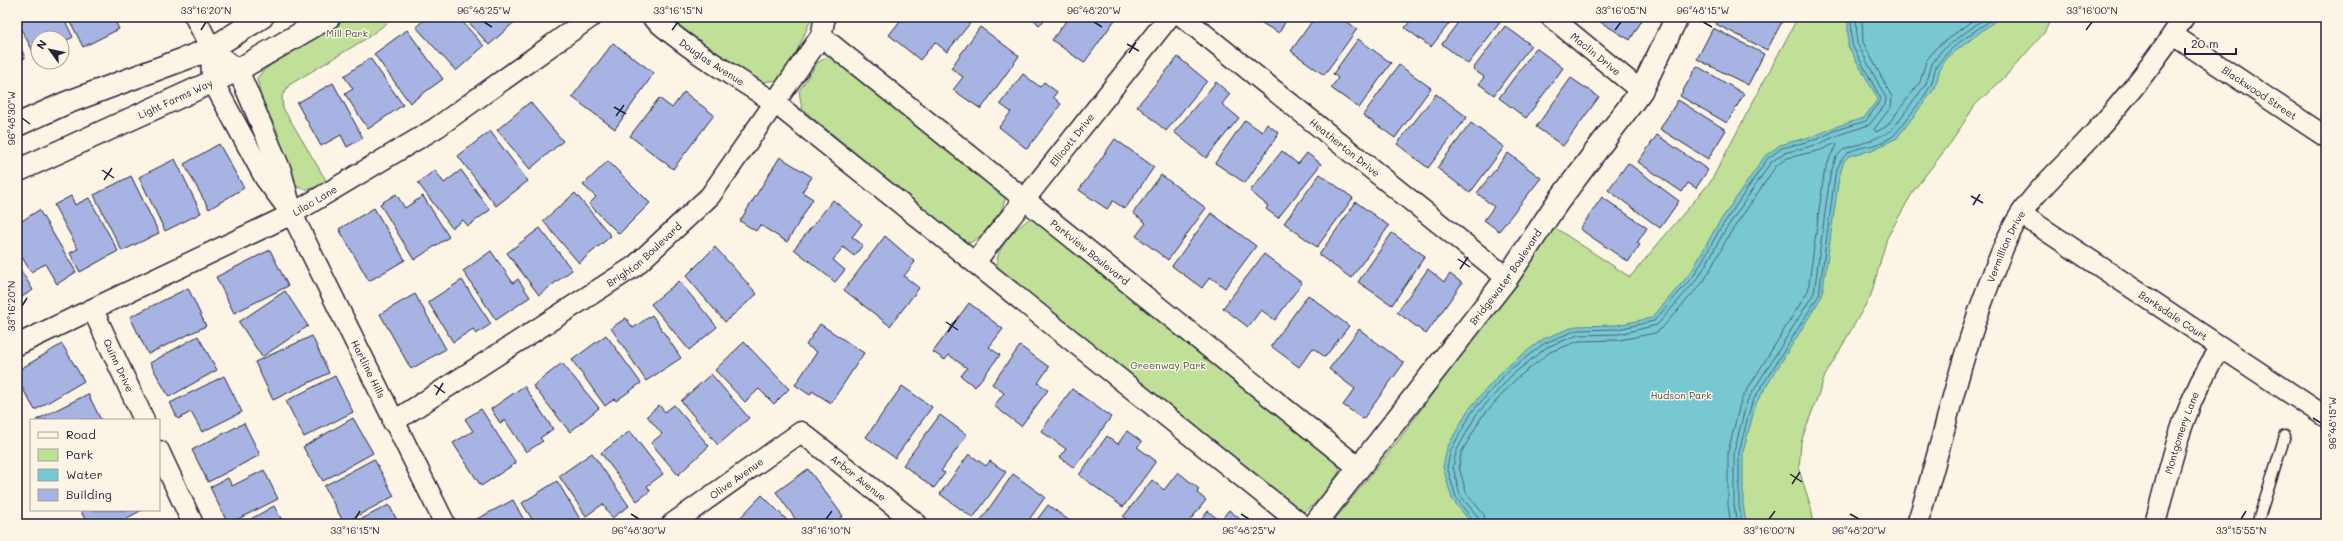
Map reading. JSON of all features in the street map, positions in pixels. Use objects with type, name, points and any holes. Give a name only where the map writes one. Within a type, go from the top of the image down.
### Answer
[{"type":"street","name":"Hartline Hills","points":[[195,17],[211,49],[212,80],[265,178],[292,214],[393,422],[445,524]]},
{"type":"street","points":[[17,125],[66,103],[211,49],[262,17]]},
{"type":"street","name":"Light Farms Way","points":[[17,171],[212,80],[238,70],[329,17]]},
{"type":"street","name":"Lilac Lane","points":[[17,345],[292,214],[436,128],[591,17]]},
{"type":"street","name":"Douglas Avenue","points":[[652,17],[671,35],[775,103]]},
{"type":"street","name":"Ellicott Drive","points":[[975,262],[1169,17]]},
{"type":"street","name":"Heatherton Drive","points":[[1183,17],[1507,278]]},
{"type":"street","name":"Maclin Drive","points":[[1550,17],[1641,91]]},
{"type":"street","name":"Bridgewater Boulevard","points":[[1315,524],[1507,278],[1557,202],[1641,91],[1677,17]]},
{"type":"street","name":"Vermillion Drive","points":[[1917,524],[1935,463],[1955,382],[2000,252],[2021,214],[2110,116],[2147,71],[2184,17]]},
{"type":"street","name":"Brighton Boulevard","points":[[393,422],[635,266],[710,196],[775,103],[823,26]]},
{"type":"street","name":"Parkview Boulevard","points":[[823,26],[1025,199],[1359,468]]},
{"type":"street","name":"Blackwood Street","points":[[2172,35],[2326,137]]},
{"type":"street","name":"Hartline Hills","points":[[211,49],[238,70],[281,171],[292,214]]},
{"type":"street","points":[[775,103],[1301,524]]},
{"type":"street","name":"Barksdale Court","points":[[2021,214],[2326,417]]},
{"type":"street","name":"Quinn Drive","points":[[93,310],[144,419]]},
{"type":"street","name":"Montgomery Lane","points":[[2155,524],[2186,410],[2206,368],[2221,347]]},
{"type":"street","name":"Olive Avenue","points":[[672,524],[801,432]]},
{"type":"street","name":"Arbor Avenue","points":[[801,432],[917,524]]},
{"type":"street","points":[[160,453],[193,524]]},
{"type":"lane","points":[[2257,524],[2285,436]]},
{"type":"green space","name":"Mill Park","points":[[343,17],[395,17],[364,40],[289,85],[282,96],[283,108],[327,182],[317,187],[303,189],[294,185],[290,181],[277,130],[261,99],[257,78],[265,69]]},
{"type":"green space","points":[[667,17],[812,17],[793,60],[779,80],[762,82],[725,59]]},
{"type":"green space","name":"Hudson Park","points":[[1798,17],[2052,17],[2044,33],[2004,78],[1975,105],[1952,141],[1914,190],[1887,238],[1871,295],[1825,376],[1801,442],[1799,470],[1811,507],[1814,524],[1331,524],[1398,441],[1554,227],[1630,277],[1711,181]]},
{"type":"green space","points":[[829,56],[839,56],[1005,192],[1003,207],[995,221],[983,234],[970,243],[958,238],[802,109],[799,91],[817,63]]},
{"type":"green space","name":"Greenway Park","points":[[1031,218],[1041,221],[1335,457],[1340,470],[1320,498],[1304,512],[1294,508],[1001,274],[997,264],[1000,250],[1009,237]]},
{"type":"water","points":[[1848,17],[2000,17],[1948,57],[1940,68],[1935,88],[1897,138],[1872,150],[1849,156],[1844,161],[1839,177],[1822,296],[1756,403],[1743,452],[1743,504],[1746,524],[1472,524],[1452,499],[1443,467],[1447,448],[1468,410],[1505,368],[1543,339],[1576,326],[1617,325],[1652,318],[1692,271],[1716,227],[1765,156],[1780,145],[1817,135],[1835,127],[1864,118],[1878,99],[1848,46]]},
{"type":"building","points":[[17,17],[63,17],[70,30],[30,30],[30,46],[17,21]]},
{"type":"building","points":[[68,17],[113,17],[119,29],[83,47]]},
{"type":"building","points":[[427,17],[458,17],[484,46],[456,71],[416,27]]},
{"type":"building","points":[[464,17],[520,17],[489,45]]},
{"type":"building","points":[[903,17],[975,17],[947,52],[935,42],[920,60],[889,35]]},
{"type":"building","points":[[1031,17],[1048,17],[1039,25]]},
{"type":"building","points":[[1069,17],[1117,17],[1084,63],[1052,40]]},
{"type":"building","points":[[1251,17],[1288,17],[1279,33]]},
{"type":"building","points":[[1315,17],[1341,17],[1357,29],[1324,75],[1291,51]]},
{"type":"building","points":[[1413,17],[1454,17],[1431,47],[1405,28]]},
{"type":"building","points":[[1462,17],[1496,17],[1501,21],[1468,64],[1442,44]]},
{"type":"building","points":[[1592,17],[1644,17],[1630,40]]},
{"type":"building","points":[[1720,17],[1784,18],[1767,50],[1716,24]]},
{"type":"building","points":[[1505,26],[1531,45],[1494,95],[1479,84],[1484,77],[1473,69]]},
{"type":"building","points":[[980,27],[1019,56],[981,109],[953,90],[963,77],[951,68]]},
{"type":"building","points":[[1713,28],[1764,54],[1748,85],[1697,59]]},
{"type":"building","points":[[407,30],[443,79],[410,103],[374,54]]},
{"type":"building","points":[[70,31],[73,37],[70,39]]},
{"type":"building","points":[[17,38],[25,58],[17,61]]},
{"type":"building","points":[[1358,39],[1391,63],[1359,108],[1331,88],[1338,78],[1333,74]]},
{"type":"building","points":[[613,43],[654,73],[615,129],[572,97]]},
{"type":"building","points":[[1536,48],[1563,68],[1526,118],[1499,98]]},
{"type":"building","points":[[1178,57],[1207,81],[1166,131],[1137,106]]},
{"type":"building","points":[[370,58],[403,105],[368,129],[345,94],[353,89],[344,76]]},
{"type":"building","points":[[1399,65],[1431,88],[1395,138],[1363,115]]},
{"type":"building","points":[[1697,66],[1744,94],[1727,123],[1680,96]]},
{"type":"building","points":[[1023,74],[1040,87],[1044,82],[1057,92],[1053,97],[1061,104],[1027,149],[999,127],[1011,112],[1000,104]]},
{"type":"building","points":[[1571,78],[1599,97],[1563,146],[1536,127]]},
{"type":"building","points":[[1216,82],[1230,94],[1222,104],[1239,118],[1206,158],[1174,132]]},
{"type":"building","points":[[333,83],[363,138],[347,147],[341,135],[321,146],[297,103]]},
{"type":"building","points":[[684,92],[714,115],[673,169],[630,136],[659,98],[672,108]]},
{"type":"building","points":[[1436,94],[1467,117],[1428,168],[1397,144]]},
{"type":"building","points":[[1678,100],[1726,130],[1708,159],[1660,129]]},
{"type":"building","points":[[530,102],[563,141],[530,169],[497,130]]},
{"type":"building","points":[[1245,120],[1262,132],[1267,124],[1279,133],[1245,183],[1215,163]]},
{"type":"building","points":[[1471,123],[1504,147],[1470,193],[1437,168]]},
{"type":"building","points":[[490,131],[528,181],[496,206],[458,156]]},
{"type":"building","points":[[1657,135],[1708,170],[1696,188],[1688,183],[1682,192],[1638,162]]},
{"type":"building","points":[[1115,139],[1154,167],[1125,209],[1113,201],[1107,209],[1079,190]]},
{"type":"building","points":[[219,144],[244,188],[209,209],[184,164]]},
{"type":"building","points":[[1282,151],[1298,164],[1307,153],[1321,164],[1278,218],[1266,209],[1268,206],[1250,191]]},
{"type":"building","points":[[1508,153],[1541,178],[1499,231],[1484,220],[1494,207],[1477,193]]},
{"type":"building","points":[[780,157],[812,177],[802,192],[813,199],[787,242],[760,225],[756,231],[740,221]]},
{"type":"building","points":[[175,159],[201,213],[165,231],[139,177]]},
{"type":"building","points":[[608,161],[650,203],[619,234],[589,204],[596,197],[583,185]]},
{"type":"building","points":[[1628,163],[1679,201],[1660,228],[1608,190]]},
{"type":"building","points":[[435,170],[444,183],[461,170],[490,210],[468,226],[463,220],[452,228],[418,183]]},
{"type":"building","points":[[1320,174],[1353,198],[1317,247],[1284,223]]},
{"type":"building","points":[[1161,175],[1206,208],[1168,260],[1136,236],[1146,223],[1133,213]]},
{"type":"building","points":[[131,176],[159,233],[122,251],[94,195]]},
{"type":"building","points":[[575,193],[611,236],[579,263],[543,221]]},
{"type":"building","points":[[396,194],[405,208],[423,196],[449,237],[414,260],[380,204]]},
{"type":"building","points":[[71,196],[75,205],[89,198],[118,251],[80,272],[70,253],[78,249],[54,205]]},
{"type":"building","points":[[1602,197],[1647,228],[1637,243],[1640,245],[1628,262],[1580,229]]},
{"type":"building","points":[[833,200],[862,224],[852,237],[863,245],[854,256],[843,247],[833,260],[845,270],[835,282],[794,249]]},
{"type":"building","points":[[1356,202],[1389,226],[1351,278],[1319,255]]},
{"type":"building","points":[[374,208],[405,260],[369,281],[339,229]]},
{"type":"building","points":[[39,210],[76,272],[57,284],[45,264],[31,272],[17,249],[17,224]]},
{"type":"building","points":[[1211,213],[1256,246],[1225,288],[1210,277],[1202,288],[1172,266]]},
{"type":"building","points":[[540,228],[572,270],[539,295],[507,253]]},
{"type":"building","points":[[1392,233],[1425,256],[1392,305],[1358,282]]},
{"type":"building","points":[[885,236],[915,262],[904,276],[919,288],[890,326],[844,290]]},
{"type":"building","points":[[715,247],[757,294],[725,322],[686,276]]},
{"type":"building","points":[[270,250],[288,286],[234,313],[216,277]]},
{"type":"building","points":[[491,251],[513,283],[518,279],[530,297],[496,320],[463,271]]},
{"type":"building","points":[[1264,254],[1302,283],[1275,320],[1261,310],[1248,327],[1223,308]]},
{"type":"building","points":[[17,264],[33,290],[17,300]]},
{"type":"building","points":[[1428,269],[1444,282],[1450,274],[1462,283],[1426,334],[1397,312]]},
{"type":"building","points":[[462,280],[491,324],[476,334],[473,329],[453,342],[428,302]]},
{"type":"building","points":[[679,281],[717,327],[689,350],[651,304]]},
{"type":"building","points":[[188,288],[206,326],[148,354],[130,317]]},
{"type":"building","points":[[285,291],[308,326],[262,357],[239,322]]},
{"type":"building","points":[[415,294],[446,349],[411,369],[380,314]]},
{"type":"building","points":[[1308,295],[1349,326],[1325,357],[1313,348],[1299,367],[1271,346]]},
{"type":"building","points":[[969,303],[1003,329],[989,347],[1000,355],[975,387],[961,376],[967,368],[949,355],[945,360],[933,352]]},
{"type":"building","points":[[652,315],[681,358],[646,381],[611,328],[626,318],[633,328]]},
{"type":"building","points":[[820,324],[864,353],[831,403],[812,391],[810,395],[795,385],[817,352],[806,345]]},
{"type":"building","points":[[1359,329],[1404,363],[1363,419],[1343,405],[1355,389],[1329,369]]},
{"type":"building","points":[[606,335],[641,383],[616,401],[614,399],[605,406],[572,360]]},
{"type":"building","points":[[198,336],[217,370],[169,397],[150,363]]},
{"type":"building","points":[[312,336],[329,373],[273,400],[255,362]]},
{"type":"building","points":[[744,342],[789,389],[774,404],[759,389],[745,402],[715,370]]},
{"type":"building","points":[[62,344],[84,381],[35,410],[17,379],[17,371]]},
{"type":"building","points":[[1020,346],[1049,367],[1038,383],[1048,390],[1021,426],[994,406],[1004,393],[992,384]]},
{"type":"building","points":[[562,363],[599,408],[570,432],[533,386]]},
{"type":"building","points":[[711,374],[749,418],[718,445],[681,401]]},
{"type":"building","points":[[224,376],[242,412],[202,432],[191,412],[178,419],[170,403]]},
{"type":"building","points":[[335,376],[353,412],[304,437],[286,401]]},
{"type":"building","points":[[524,386],[553,429],[540,438],[543,441],[526,452],[505,420],[500,423],[491,409]]},
{"type":"building","points":[[902,386],[932,407],[895,458],[866,437]]},
{"type":"building","points":[[1072,389],[1111,417],[1074,468],[1060,457],[1066,449],[1041,431]]},
{"type":"building","points":[[88,394],[100,419],[38,419]]},
{"type":"building","points":[[659,405],[665,412],[674,405],[709,446],[678,475],[651,443],[662,434],[647,416]]},
{"type":"building","points":[[481,409],[516,463],[481,486],[453,443],[473,431],[465,419]]},
{"type":"building","points":[[940,415],[967,435],[941,471],[945,473],[934,488],[903,465]]},
{"type":"building","points":[[353,418],[373,453],[323,481],[303,447]]},
{"type":"building","points":[[244,423],[260,455],[208,482],[192,450]]},
{"type":"building","points":[[630,431],[663,474],[647,486],[650,491],[637,501],[601,453]]},
{"type":"building","points":[[1127,431],[1142,442],[1137,447],[1156,461],[1123,507],[1079,475],[1107,436],[1118,444]]},
{"type":"building","points":[[592,453],[629,506],[612,518],[603,504],[586,516],[559,476]]},
{"type":"building","points":[[969,454],[986,466],[990,461],[1006,472],[973,518],[940,494]]},
{"type":"building","points":[[374,459],[394,496],[344,523],[324,486]]},
{"type":"building","points":[[808,469],[843,516],[832,524],[799,524],[776,492]]},
{"type":"building","points":[[264,470],[278,499],[228,524],[210,487],[228,478],[232,486]]},
{"type":"building","points":[[1178,472],[1199,489],[1197,493],[1206,500],[1187,524],[1133,524],[1123,517],[1152,480],[1164,490]]},
{"type":"building","points":[[1013,474],[1045,497],[1026,524],[979,523]]},
{"type":"building","points":[[557,481],[583,524],[535,524],[522,503]]},
{"type":"building","points":[[762,495],[791,524],[734,524]]},
{"type":"building","points":[[513,500],[526,524],[480,524],[477,519]]},
{"type":"building","points":[[389,505],[399,524],[352,524]]},
{"type":"building","points":[[1048,505],[1074,524],[1034,524]]},
{"type":"building","points":[[274,506],[284,524],[242,524]]},
{"type":"building","points":[[1229,510],[1246,524],[1198,524],[1208,511],[1220,521]]},
{"type":"building","points":[[81,511],[140,511],[116,524],[88,524]]}]
